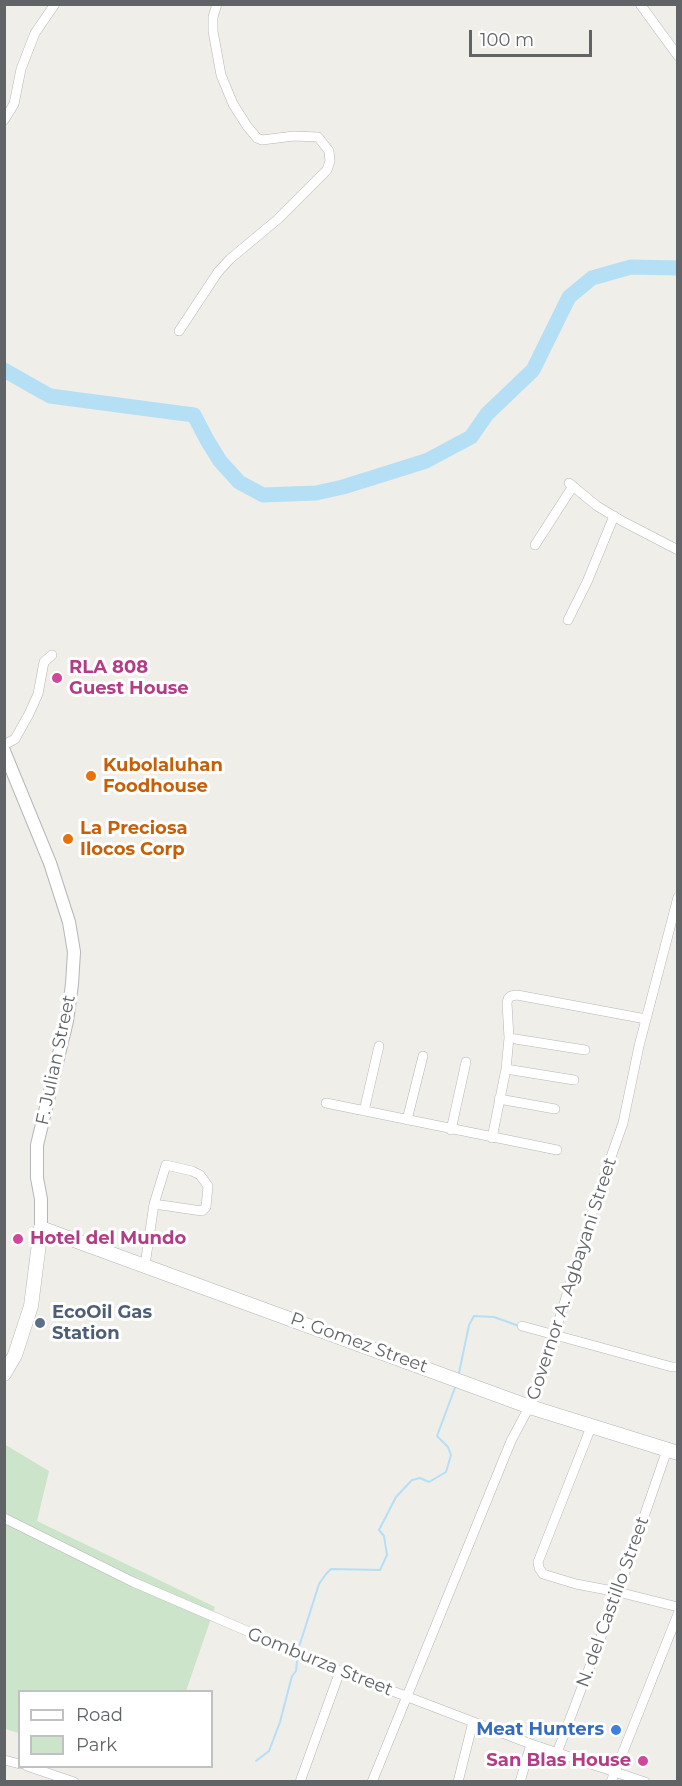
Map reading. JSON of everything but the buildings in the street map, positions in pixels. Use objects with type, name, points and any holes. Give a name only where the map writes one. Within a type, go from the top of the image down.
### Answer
[{"type":"main road","name":"P. Gomez Street","points":[[42,1228],[530,1407],[672,1452]]},
{"type":"main road","name":"F. Julian Street","points":[[4,1374],[15,1355],[31,1306],[42,1228]]},
{"type":"street","points":[[4,120],[14,104],[21,69],[35,33],[55,4]]},
{"type":"street","points":[[179,330],[218,272],[278,219],[327,170],[330,161],[324,142],[318,137],[294,136],[262,140],[257,138],[247,126],[227,92],[219,65],[213,31],[213,17],[217,4]]},
{"type":"street","points":[[640,4],[678,56]]},
{"type":"street","points":[[535,545],[571,485],[614,516],[678,550]]},
{"type":"street","points":[[568,620],[587,582],[614,516]]},
{"type":"street","points":[[4,745],[15,739],[29,714],[38,694],[44,662],[52,655]]},
{"type":"street","name":"F. Julian Street","points":[[4,751],[50,863],[69,922],[74,952],[67,1021],[37,1145],[37,1178],[41,1199],[42,1228]]},
{"type":"street","name":"Governor A. Agbayani Street","points":[[372,1782],[511,1441],[524,1414],[530,1407],[555,1335],[595,1202],[623,1123],[646,1019],[678,897]]},
{"type":"street","points":[[492,1138],[506,1069],[509,1038],[507,1003],[511,996],[517,995],[646,1019]]},
{"type":"street","points":[[509,1038],[585,1050]]},
{"type":"street","points":[[364,1111],[379,1046]]},
{"type":"street","points":[[407,1120],[423,1056]]},
{"type":"street","points":[[451,1130],[466,1062]]},
{"type":"street","points":[[506,1069],[574,1080]]},
{"type":"street","points":[[499,1099],[555,1109]]},
{"type":"street","points":[[326,1103],[557,1150]]},
{"type":"street","points":[[146,1265],[154,1204],[166,1165],[200,1175],[208,1186],[206,1207],[202,1210],[154,1204]]},
{"type":"street","points":[[522,1326],[672,1367],[678,1366]]},
{"type":"street","points":[[591,1427],[537,1562],[543,1574],[576,1584],[678,1607]]},
{"type":"street","name":"N. del Castillo Street","points":[[557,1753],[672,1452]]},
{"type":"street","name":"Gomburza Street","points":[[4,1518],[133,1582],[340,1671],[531,1744],[645,1782]]},
{"type":"street","points":[[611,1782],[678,1614]]},
{"type":"street","points":[[300,1782],[340,1671]]},
{"type":"street","points":[[458,1782],[473,1722]]},
{"type":"street","points":[[520,1782],[531,1744]]},
{"type":"street","points":[[31,1768],[74,1782]]},
{"type":"street","points":[[39,1782],[42,1771]]},
{"type":"green space","points":[[4,1444],[49,1471],[37,1521],[215,1607],[186,1690],[18,1690],[18,1733],[5,1729]]},
{"type":"waterway","points":[[4,370],[50,396],[194,415],[220,461],[239,482],[263,495],[316,493],[426,461],[471,437],[487,414],[533,370],[569,297],[592,278],[631,267],[678,268]]},
{"type":"waterway","points":[[459,1373],[469,1325],[474,1316],[494,1317],[519,1326]]},
{"type":"waterway","points":[[299,1647],[319,1584],[326,1574],[331,1569],[380,1570],[387,1555],[384,1536],[379,1530],[396,1497],[412,1480],[420,1478],[429,1482],[446,1472],[451,1455],[448,1447],[437,1436],[456,1385]]},
{"type":"waterway","points":[[256,1761],[269,1751],[280,1722],[292,1676],[296,1671],[297,1661]]},
{"type":"place","name":"RLA 808 Guest House","points":[[57,678]]},
{"type":"place","name":"Kubolaluhan Foodhouse","points":[[91,776]]},
{"type":"place","name":"La Preciosa Ilocos Corp","points":[[68,839]]},
{"type":"place","name":"Hotel del Mundo","points":[[18,1239]]},
{"type":"place","name":"EcoOil Gas Station","points":[[40,1323]]},
{"type":"place","name":"Meat Hunters","points":[[616,1730]]},
{"type":"place","name":"San Blas House","points":[[643,1761]]}]
